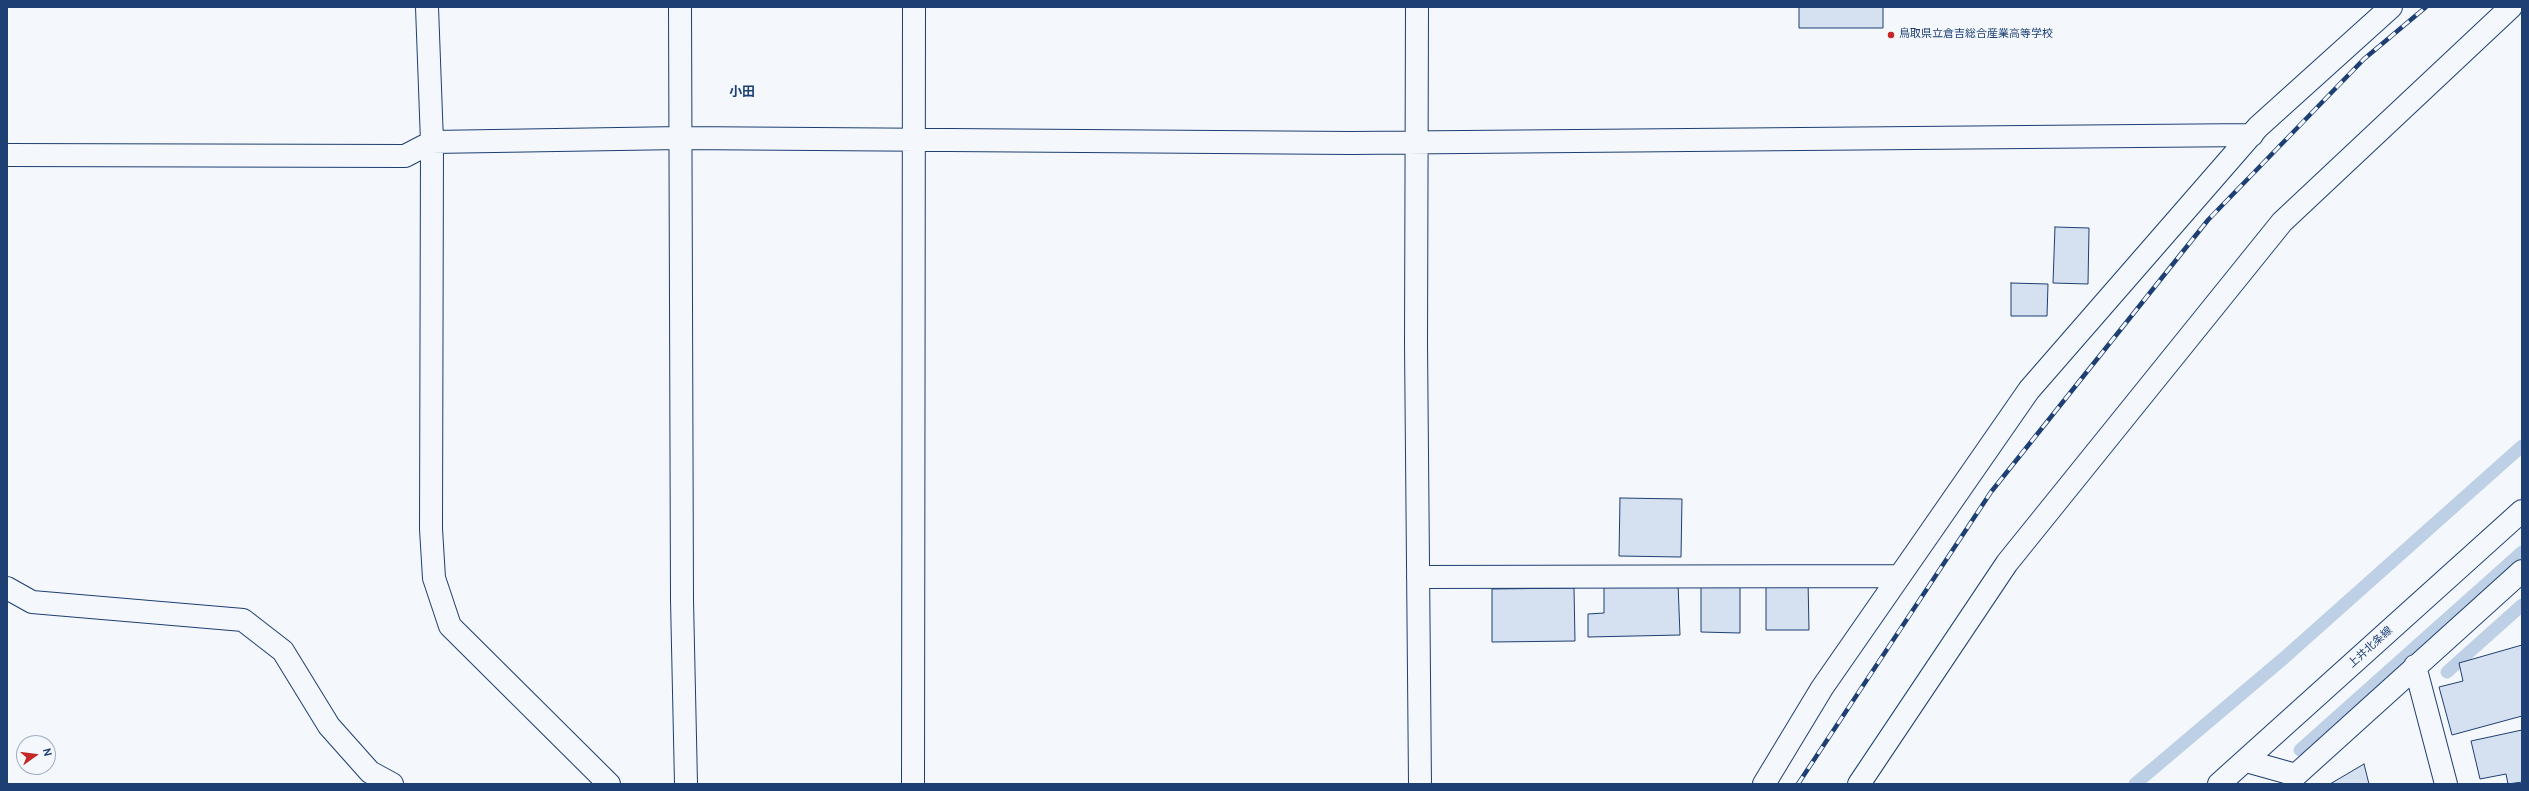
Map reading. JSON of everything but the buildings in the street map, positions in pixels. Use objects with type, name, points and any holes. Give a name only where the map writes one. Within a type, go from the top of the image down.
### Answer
[{"type":"street","points":[[426,7],[432,142],[431,529],[434,578],[450,626],[609,784]]},
{"type":"street","points":[[680,7],[682,600],[686,784]]},
{"type":"street","points":[[913,784],[914,7]]},
{"type":"street","points":[[1417,7],[1418,577],[1420,784]]},
{"type":"street","points":[[1764,784],[1822,688],[1898,576],[2029,390],[2252,135],[2391,7]]},
{"type":"street","points":[[1859,784],[2007,563],[2282,222],[2511,7]]},
{"type":"street","points":[[7,155],[405,156],[432,142],[681,138],[1417,142],[2252,135]]},
{"type":"street","name":"上井北条線","points":[[2219,784],[2522,511]]},
{"type":"street","points":[[2246,761],[2296,775],[2522,571]]},
{"type":"street","points":[[1418,577],[1898,576]]},
{"type":"street","points":[[7,588],[32,602],[243,620],[283,651],[329,726],[370,772],[392,784]]},
{"type":"street","points":[[2415,666],[2446,784]]},
{"type":"waterway","points":[[2135,784],[2284,658],[2522,446]]},
{"type":"waterway","points":[[2300,750],[2522,552]]},
{"type":"waterway","points":[[2447,672],[2522,605]]},
{"type":"railway","points":[[1798,784],[1991,492],[2208,220],[2364,59],[2426,7]]},
{"type":"place","name":"鳥取県立倉吉総合産業高等学校","points":[[1891,35]]},
{"type":"district","name":"小田","points":[[742,93]]}]
